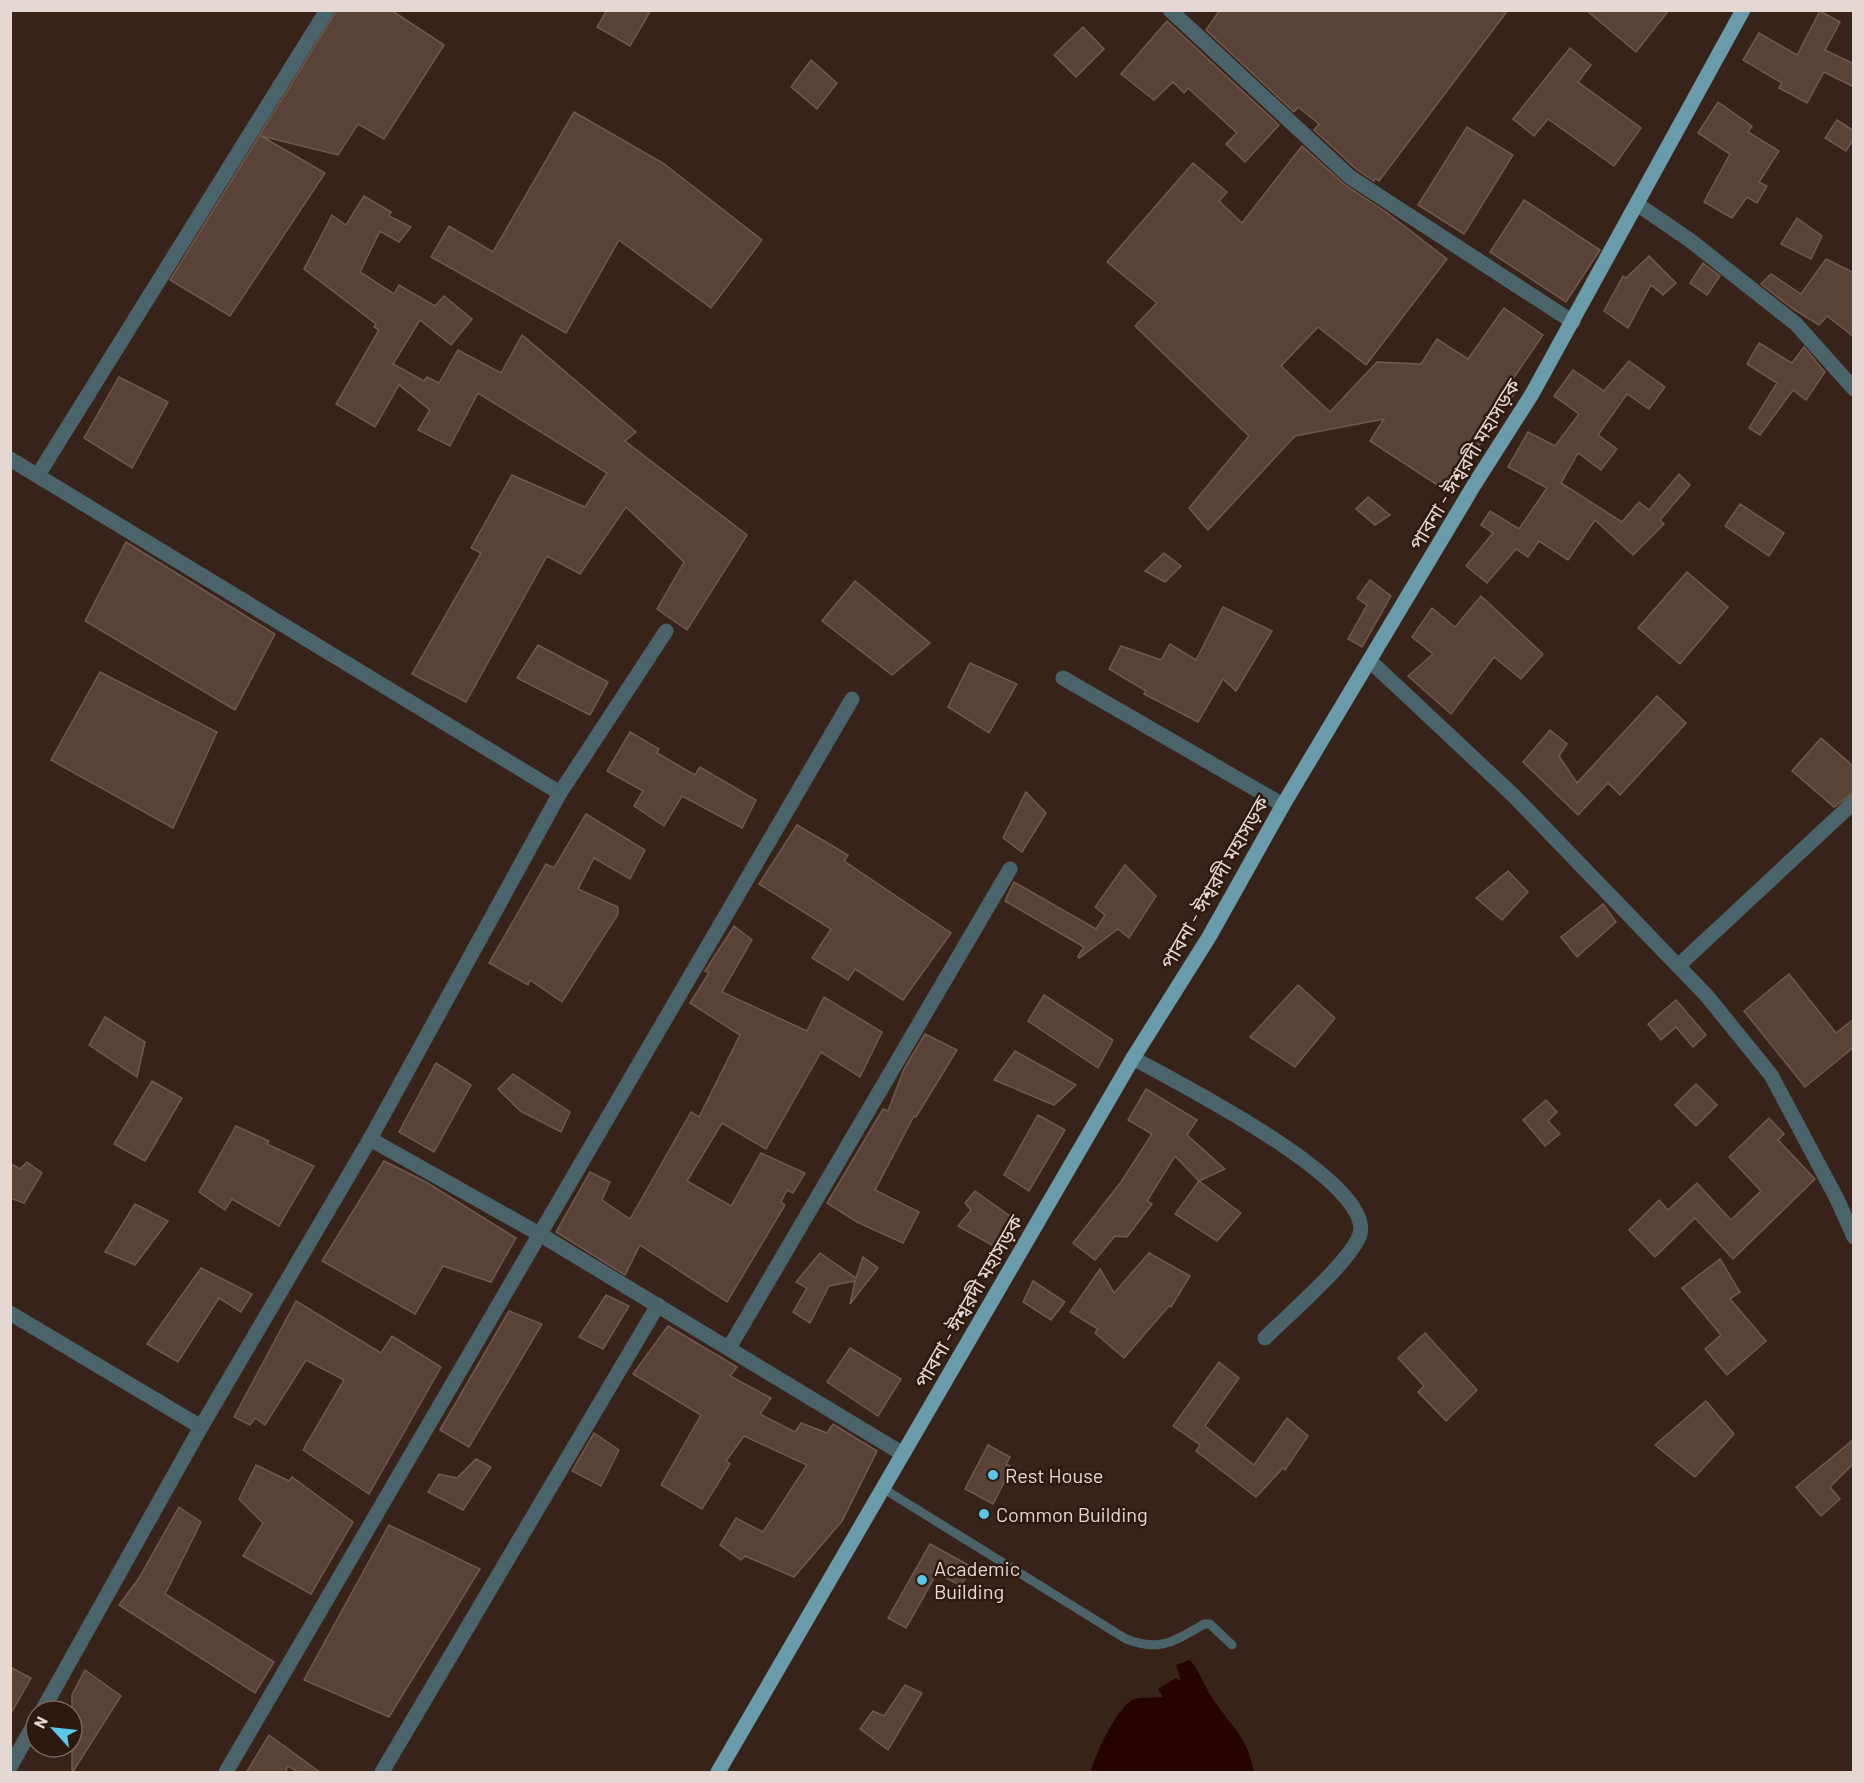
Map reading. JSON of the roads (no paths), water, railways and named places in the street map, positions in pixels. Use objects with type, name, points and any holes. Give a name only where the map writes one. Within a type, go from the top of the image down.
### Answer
[{"type":"main road","name":"পাবনা - ঈশ্বরদী মহাসড়ক","points":[[718,1773],[1133,1058],[1209,937],[1283,805],[1573,321],[1743,10]]},
{"type":"street","points":[[38,475],[327,10]]},
{"type":"street","points":[[1170,10],[1350,177],[1573,321]]},
{"type":"street","points":[[1637,204],[1691,241],[1796,324],[1854,389]]},
{"type":"street","points":[[10,459],[561,793]]},
{"type":"street","points":[[49,1699],[201,1427],[370,1139],[561,793],[666,632]]},
{"type":"street","points":[[1370,661],[1514,796],[1707,996],[1771,1075],[1837,1199],[1854,1237]]},
{"type":"street","points":[[1063,678],[1283,805]]},
{"type":"street","points":[[226,1773],[852,699]]},
{"type":"street","points":[[1678,966],[1854,802]]},
{"type":"street","points":[[729,1347],[1010,869]]},
{"type":"street","points":[[1133,1058],[1294,1150],[1328,1177],[1360,1218],[1361,1231],[1350,1252],[1266,1338]]},
{"type":"street","points":[[370,1139],[658,1305],[903,1454]]},
{"type":"street","points":[[382,1773],[658,1305]]},
{"type":"street","points":[[10,1313],[201,1427]]},
{"type":"street","points":[[10,1767],[24,1742]]},
{"type":"lane","points":[[884,1489],[1126,1639],[1146,1647],[1167,1644],[1204,1624],[1210,1624],[1232,1645]]},
{"type":"place","name":"Rest House","points":[[993,1475]]},
{"type":"place","name":"Common Building","points":[[984,1514]]},
{"type":"place","name":"Academic Building","points":[[922,1580]]}]
